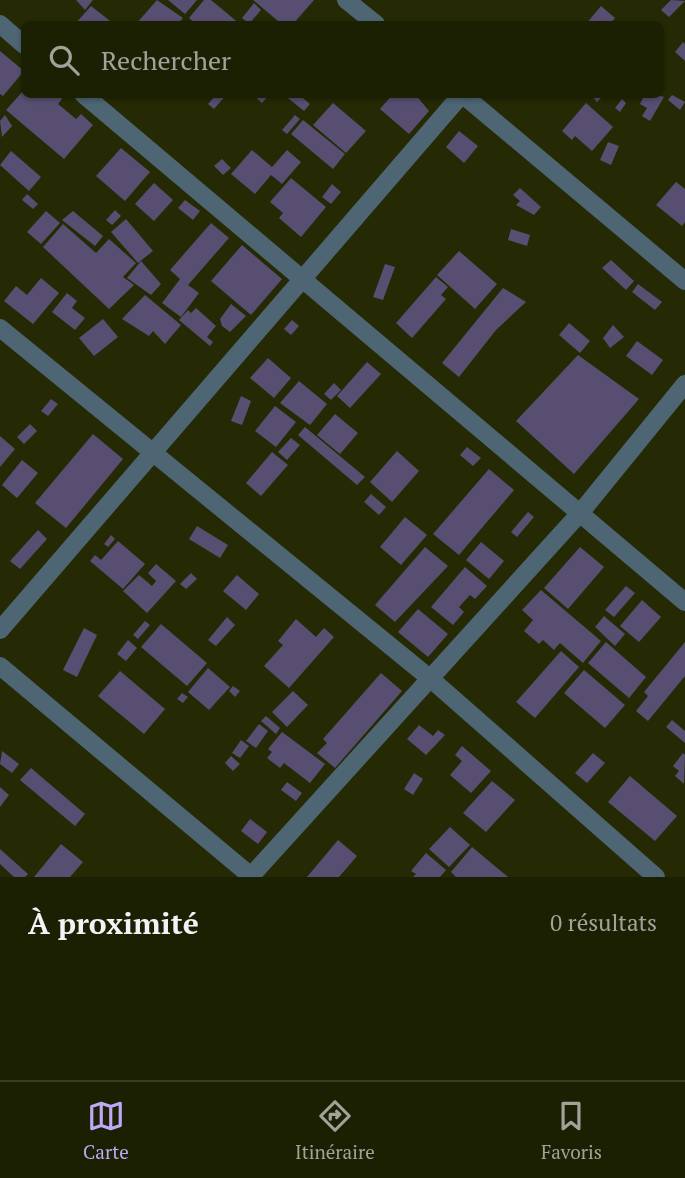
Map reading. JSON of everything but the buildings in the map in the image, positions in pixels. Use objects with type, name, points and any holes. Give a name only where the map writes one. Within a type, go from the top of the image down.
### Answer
[{"type":"street","points":[[346,0],[372,21]]},
{"type":"street","points":[[0,24],[21,42]]},
{"type":"street","points":[[88,98],[685,602]]},
{"type":"street","points":[[0,630],[152,452],[304,281],[459,98]]},
{"type":"street","points":[[467,98],[685,281]]},
{"type":"street","points":[[0,328],[432,680],[656,877]]},
{"type":"street","points":[[0,666],[252,876],[432,680],[581,512],[685,384]]}]
